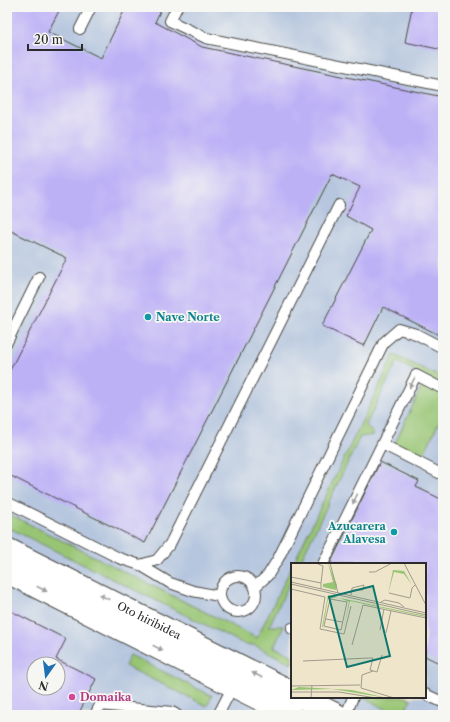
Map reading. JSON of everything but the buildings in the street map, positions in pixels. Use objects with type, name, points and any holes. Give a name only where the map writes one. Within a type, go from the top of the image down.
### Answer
[{"type":"street","name":"Oto hiribidea","points":[[7,549],[291,691]]},
{"type":"street","name":"Oto hiribidea","points":[[7,572],[291,715]]},
{"type":"street","points":[[304,698],[337,715]]},
{"type":"lane","points":[[80,29],[91,7]]},
{"type":"lane","points":[[177,7],[170,21],[206,38],[443,86]]},
{"type":"lane","points":[[140,565],[157,560],[170,544],[339,205]]},
{"type":"lane","points":[[7,342],[39,278]]},
{"type":"lane","points":[[255,587],[268,575],[278,559],[384,342],[399,330],[416,334],[443,348]]},
{"type":"lane","points":[[323,563],[416,375],[443,389]]},
{"type":"lane","points":[[382,444],[443,475]]},
{"type":"lane","points":[[7,502],[119,558],[140,565],[170,583],[193,591],[219,596]]},
{"type":"lane","points":[[238,576],[248,579],[255,587],[256,597],[252,607],[242,612],[232,612],[223,606],[219,596],[221,586],[228,578],[238,576]]},
{"type":"lane","points":[[218,715],[233,686]]},
{"type":"lane","points":[[426,694],[442,702],[443,701]]},
{"type":"lane","points":[[346,715],[353,698]]},
{"type":"lane","points":[[95,715],[100,705],[172,712],[177,715]]},
{"type":"shaded area","points":[[7,7],[443,7],[443,715],[249,715],[238,710],[235,715],[7,715]]},
{"type":"green space","points":[[394,355],[443,378],[443,385],[397,362],[366,425],[374,435],[360,437],[299,563],[293,563]]},
{"type":"green space","points":[[423,384],[443,393],[443,414],[423,456],[436,462],[433,467],[393,447]]},
{"type":"green space","points":[[7,513],[257,638],[291,568],[291,580],[269,626],[284,626],[274,647],[291,655],[291,664],[254,645],[246,645],[7,527]]},
{"type":"green space","points":[[130,655],[212,696],[207,706],[125,666]]},
{"type":"green space","points":[[363,698],[409,698],[411,699],[406,709],[419,715],[398,715]]},
{"type":"place","name":"Nave Norte","points":[[148,317]]},
{"type":"place","name":"Azucarera Alavesa","points":[[394,532]]},
{"type":"place","name":"Domaika","points":[[72,697]]}]
